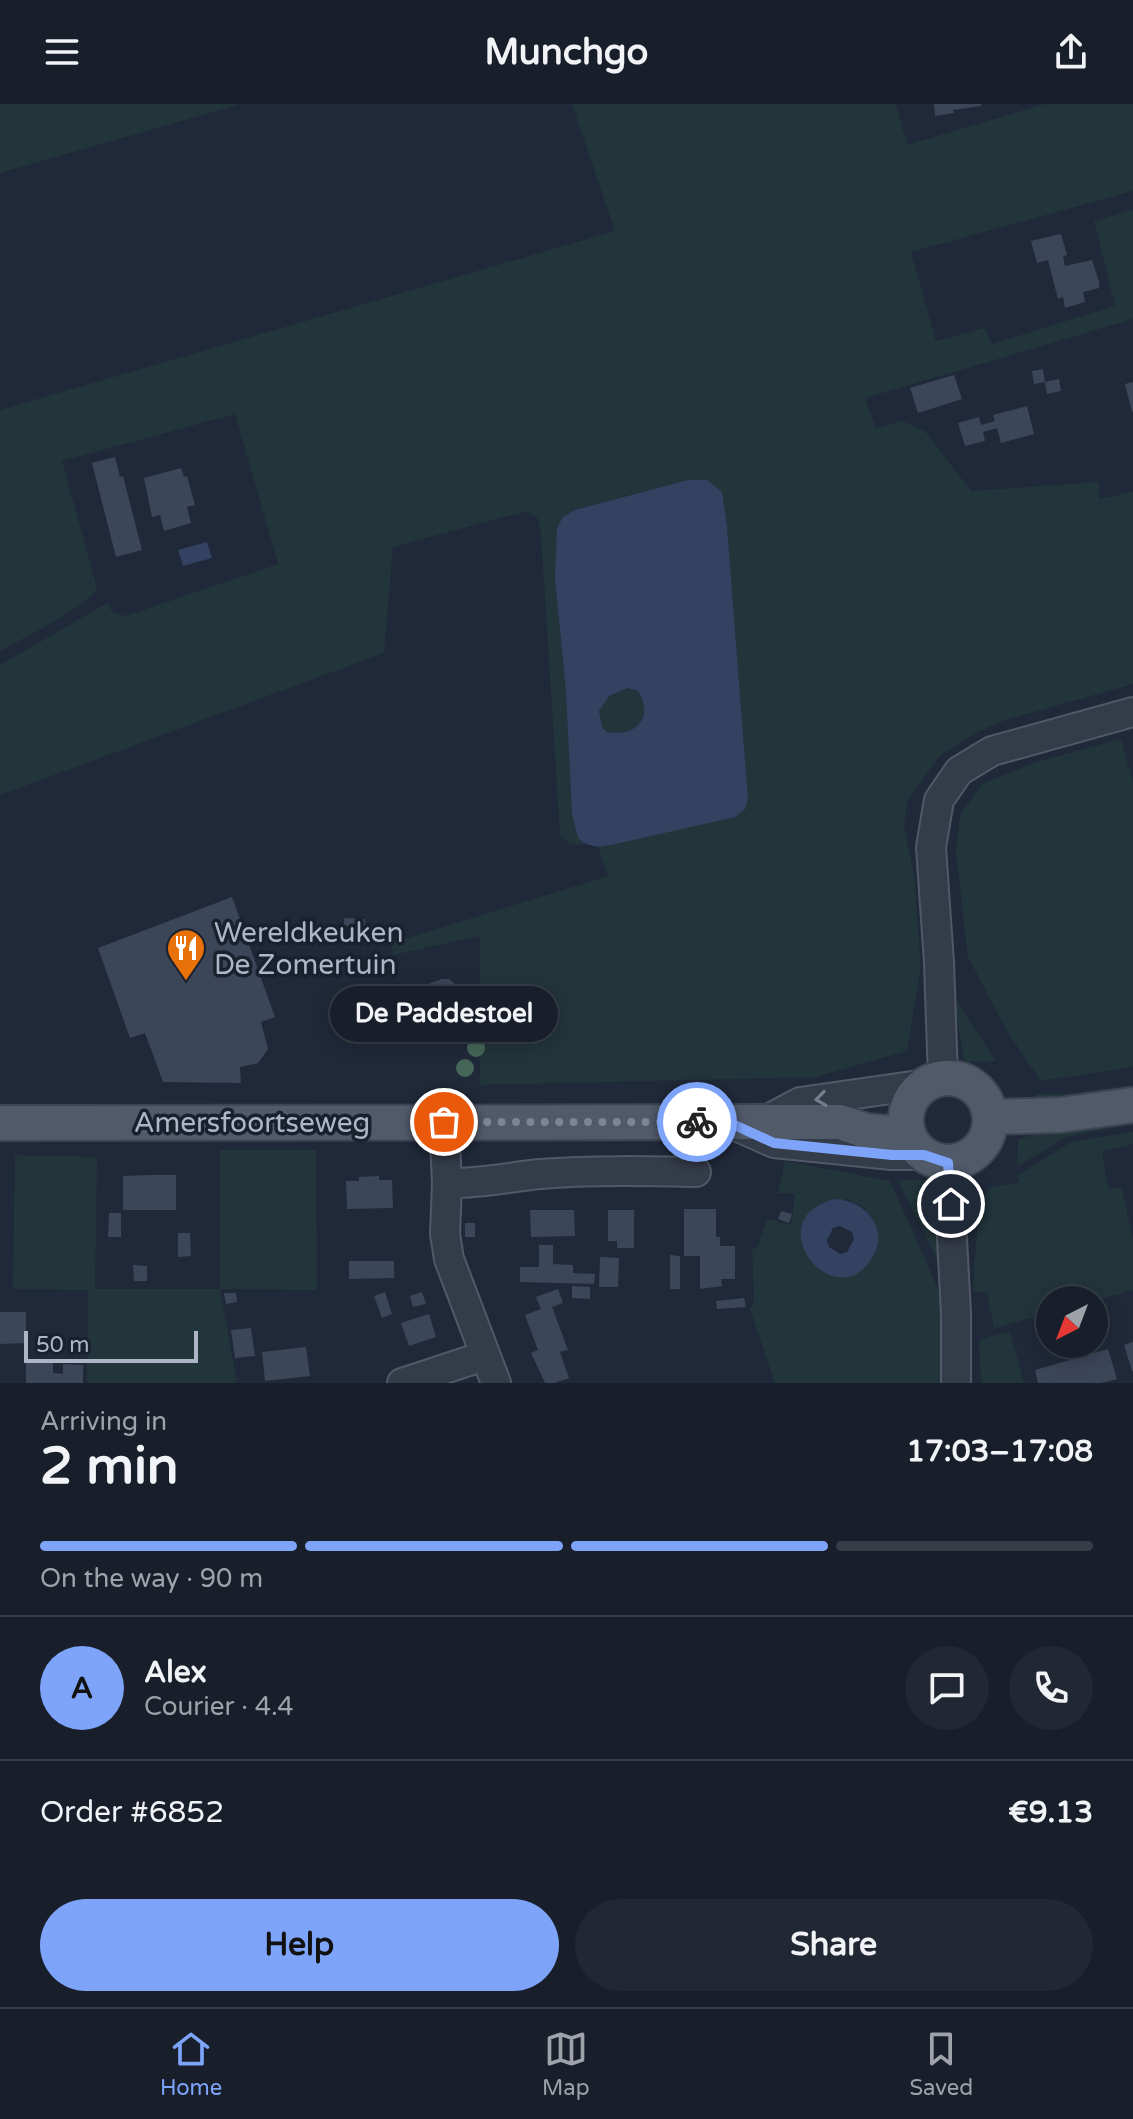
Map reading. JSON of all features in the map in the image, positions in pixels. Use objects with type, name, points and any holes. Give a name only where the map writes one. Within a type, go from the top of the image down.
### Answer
[{"type":"main road","points":[[957,1079],[980,1092],[990,1117],[987,1136],[976,1152],[967,1158],[927,1120],[957,1079]]},
{"type":"main road","points":[[990,1117],[1060,1115],[1133,1105]]},
{"type":"main road","name":"Amersfoortseweg","points":[[0,1123],[840,1122],[863,1112],[927,1120]]},
{"type":"street","points":[[956,1383],[956,1314],[927,1120],[940,977],[931,847],[939,800],[959,771],[992,751],[1133,712]]},
{"type":"street","points":[[763,1122],[800,1102],[927,1120]]},
{"type":"street","points":[[728,1122],[774,1143],[892,1155],[927,1120]]},
{"type":"street","points":[[444,1122],[447,1183],[445,1234],[449,1259],[496,1383]]},
{"type":"street","points":[[447,1183],[469,1184],[585,1171],[696,1172]]},
{"type":"street","points":[[402,1383],[484,1356]]},
{"type":"green space","points":[[0,104],[241,104],[0,173]]},
{"type":"green space","points":[[572,104],[896,104],[907,145],[1045,104],[1133,104],[1133,191],[911,252],[936,341],[984,328],[992,344],[1115,306],[1094,221],[1133,210],[1133,319],[865,398],[876,428],[902,421],[925,431],[971,491],[1098,482],[1099,499],[1133,492],[1133,684],[1002,721],[978,732],[939,756],[907,802],[904,826],[914,875],[921,966],[907,1051],[816,1077],[480,1085],[480,936],[393,955],[392,943],[608,876],[598,847],[748,799],[722,492],[688,480],[575,510],[555,579],[566,692],[572,815],[578,837],[586,844],[571,845],[560,835],[541,534],[538,519],[527,511],[393,547],[384,653],[0,795],[0,665],[102,606],[108,604],[113,613],[126,616],[278,564],[235,414],[62,461],[97,588],[69,613],[0,651],[0,410],[615,231]]},
{"type":"green space","points":[[627,688],[638,691],[643,700],[643,717],[634,729],[607,732],[599,718],[602,704],[613,694]]},
{"type":"green space","points":[[1121,739],[1133,783],[1133,1067],[1041,1081],[1008,1033],[968,957],[956,851],[960,815],[981,785],[1033,763]]},
{"type":"green space","points":[[956,1000],[995,1061],[967,1062],[964,1059]]},
{"type":"green space","points":[[1133,1085],[1133,1093],[1035,1101],[1035,1094],[1066,1094]]},
{"type":"green space","points":[[1133,1117],[1133,1124],[1066,1137],[1017,1167],[1018,1139],[1056,1129]]},
{"type":"green space","points":[[1133,1132],[1133,1144],[1102,1151],[1108,1189],[1122,1188],[1133,1240],[1133,1290],[1108,1297],[1108,1286],[1036,1286],[1036,1317],[994,1328],[987,1292],[973,1292],[984,1197],[994,1187],[1019,1182],[1017,1176],[1071,1142]]},
{"type":"green space","points":[[220,1150],[316,1150],[317,1290],[220,1289]]},
{"type":"green space","points":[[15,1155],[97,1157],[95,1289],[220,1289],[237,1383],[87,1383],[88,1290],[13,1289]]},
{"type":"green space","points":[[785,1161],[890,1181],[939,1291],[948,1383],[775,1383],[750,1309],[754,1300],[752,1249],[757,1248],[767,1219],[791,1225],[795,1194],[778,1193]],"holes":[[[846,1199],[862,1207],[877,1230],[873,1256],[864,1267],[850,1274],[833,1276],[815,1207]]]},
{"type":"green space","points":[[927,1180],[930,1184],[937,1259],[899,1182]]},
{"type":"green space","points":[[1010,1331],[1024,1383],[981,1383],[979,1340]]},
{"type":"water","points":[[688,480],[707,480],[722,492],[748,799],[745,809],[735,817],[598,847],[578,838],[572,815],[566,692],[555,579],[557,528],[563,517],[575,510]],"holes":[[[627,688],[638,691],[644,709],[639,724],[626,732],[607,732],[602,727],[599,711],[609,696]]]},
{"type":"water","points":[[207,542],[212,558],[183,566],[178,550]]},
{"type":"water","points":[[835,1199],[856,1205],[872,1218],[877,1227],[877,1247],[872,1258],[857,1274],[839,1277],[823,1271],[810,1259],[802,1243],[802,1225],[812,1210]],"holes":[[[840,1226],[852,1232],[854,1239],[847,1252],[840,1254],[829,1247],[827,1240],[833,1228]]]},
{"type":"building","points":[[934,104],[981,104],[981,106],[935,116]]},
{"type":"building","points":[[1061,234],[1067,255],[1063,256],[1065,266],[1092,260],[1099,282],[1099,288],[1083,292],[1085,302],[1065,308],[1063,297],[1058,299],[1048,260],[1037,263],[1031,241]]},
{"type":"building","points":[[1043,369],[1045,382],[1034,384],[1032,371]]},
{"type":"building","points":[[954,375],[962,399],[918,413],[910,388]]},
{"type":"building","points":[[1059,379],[1061,391],[1047,394],[1045,382]]},
{"type":"building","points":[[1133,382],[1133,411],[1132,412],[1125,384]]},
{"type":"building","points":[[1027,406],[1034,434],[1001,443],[997,428],[983,432],[985,441],[965,446],[958,423],[979,417],[981,425],[995,421],[993,415]]},
{"type":"building","points":[[115,457],[142,550],[116,557],[92,463]]},
{"type":"building","points":[[181,468],[184,477],[187,476],[195,505],[187,507],[191,523],[164,531],[160,515],[152,517],[144,478]]},
{"type":"building","name":"Wereldkeuken De Zomertuin","points":[[232,897],[275,1017],[261,1022],[268,1049],[258,1063],[240,1067],[241,1083],[163,1082],[145,1033],[130,1038],[98,948]]},
{"type":"building","points":[[344,918],[365,919],[365,927],[344,926]]},
{"type":"building","points":[[449,979],[460,988],[468,987],[469,999],[460,1016],[444,1024],[421,1014],[412,991],[423,991],[428,984]]},
{"type":"building","points":[[176,1175],[176,1210],[123,1210],[123,1176]]},
{"type":"building","points":[[379,1176],[379,1180],[392,1180],[393,1208],[347,1209],[346,1181]]},
{"type":"building","points":[[684,1209],[716,1209],[716,1237],[720,1237],[720,1246],[735,1246],[735,1279],[721,1279],[722,1286],[700,1289],[700,1256],[684,1256]]},
{"type":"building","points":[[530,1210],[574,1210],[575,1236],[531,1237]]},
{"type":"building","points":[[608,1210],[634,1210],[634,1248],[617,1248],[617,1241],[608,1241]]},
{"type":"building","points":[[781,1211],[792,1214],[789,1223],[778,1219]]},
{"type":"building","points":[[109,1213],[121,1213],[121,1237],[108,1237]]},
{"type":"building","points":[[465,1223],[475,1223],[475,1237],[465,1237]]},
{"type":"building","points":[[178,1233],[190,1233],[191,1256],[178,1257]]},
{"type":"building","points":[[539,1245],[553,1245],[553,1264],[573,1265],[573,1273],[595,1274],[594,1284],[520,1282],[520,1267],[539,1267]]},
{"type":"building","points":[[670,1255],[680,1256],[680,1289],[670,1289]]},
{"type":"building","points":[[600,1257],[619,1258],[618,1287],[599,1287]]},
{"type":"building","points":[[349,1261],[394,1261],[394,1278],[349,1279]]},
{"type":"building","points":[[133,1265],[147,1266],[147,1281],[134,1281]]},
{"type":"building","points":[[572,1286],[590,1287],[590,1299],[572,1298]]},
{"type":"building","points":[[558,1289],[563,1303],[552,1307],[568,1350],[560,1352],[569,1378],[545,1383],[531,1353],[538,1350],[525,1315],[541,1309],[536,1297]]},
{"type":"building","points":[[385,1292],[392,1314],[382,1318],[374,1296]]},
{"type":"building","points":[[422,1292],[426,1304],[413,1307],[410,1296]]},
{"type":"building","points":[[224,1293],[236,1293],[237,1302],[226,1304]]},
{"type":"building","points":[[744,1298],[746,1307],[717,1309],[716,1301]]},
{"type":"building","points":[[0,1312],[26,1312],[26,1343],[0,1344]]},
{"type":"building","points":[[429,1314],[436,1337],[409,1346],[401,1323]]},
{"type":"building","points":[[251,1328],[255,1356],[235,1358],[231,1330]]},
{"type":"building","points":[[1133,1342],[1133,1371],[1132,1371],[1124,1345]]},
{"type":"building","points":[[306,1347],[310,1376],[265,1381],[262,1352]]},
{"type":"building","points":[[1108,1349],[1117,1379],[1101,1383],[1038,1383],[1035,1370],[1077,1358],[1108,1358]]},
{"type":"building","points":[[26,1359],[53,1359],[53,1373],[63,1374],[63,1364],[83,1365],[83,1383],[26,1383]]},
{"type":"way so far","points":[[444,1122],[697,1122]]},
{"type":"place","name":"Wereldkeuken De Zomertuin","points":[[186,982]]},
{"type":"place","name":"De Paddestoel","points":[[444,1122]]},
{"type":"route","points":[[697,1122],[728,1122],[774,1143],[892,1155],[924,1155],[948,1163],[951,1204]]}]
